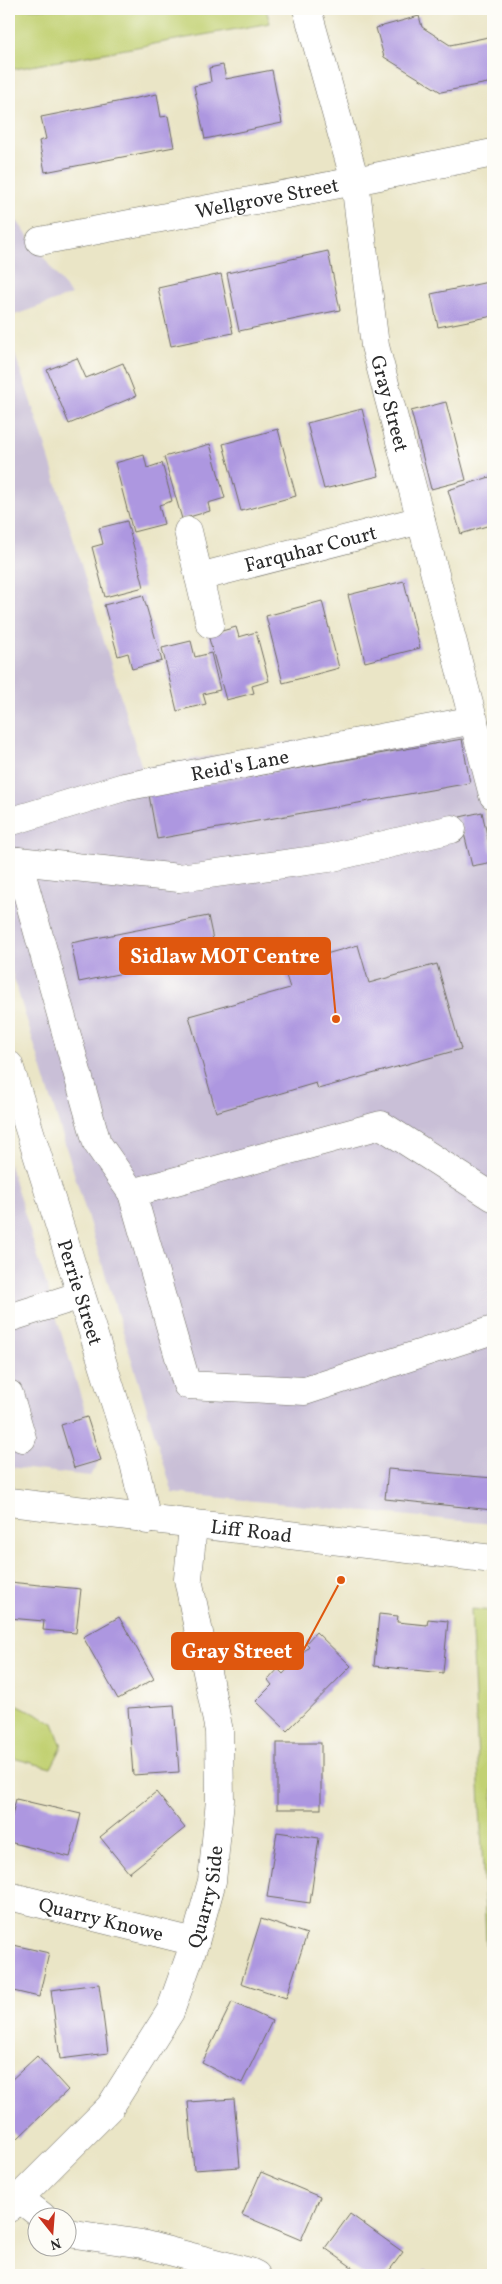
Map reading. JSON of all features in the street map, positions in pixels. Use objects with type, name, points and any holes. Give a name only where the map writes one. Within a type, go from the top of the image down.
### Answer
[{"type":"street","name":"Gray Street","points":[[307,9],[355,181],[375,346],[493,795]]},
{"type":"street","name":"Wellgrove Street","points":[[40,241],[493,153]]},
{"type":"street","name":"Farquhar Court","points":[[199,577],[421,520]]},
{"type":"street","points":[[188,530],[210,624]]},
{"type":"street","name":"Reid's Lane","points":[[9,822],[124,787],[474,720]]},
{"type":"street","points":[[452,830],[329,858],[179,878],[13,862],[97,1143],[132,1193],[187,1385],[305,1391],[493,1330]]},
{"type":"street","name":"Perrie Street","points":[[9,1065],[18,1124],[81,1295],[134,1463],[147,1520]]},
{"type":"street","points":[[132,1193],[381,1125],[493,1197]]},
{"type":"street","points":[[9,1318],[81,1295]]},
{"type":"street","points":[[9,1394],[22,1438]]},
{"type":"street","name":"Liff Road","points":[[9,1502],[147,1520],[493,1559]]},
{"type":"street","name":"Quarry Side","points":[[15,2204],[110,2107],[170,2012],[195,1942],[212,1881],[220,1800],[219,1730],[188,1579],[193,1525]]},
{"type":"street","name":"Quarry Knowe","points":[[9,1896],[195,1942]]},
{"type":"street","points":[[15,2204],[28,2210]]},
{"type":"street","points":[[78,2234],[142,2244],[256,2275]]},
{"type":"shaded area","points":[[9,210],[71,295],[9,317]]},
{"type":"shaded area","points":[[9,337],[44,441],[142,768],[460,713],[493,848],[493,1524],[173,1493],[9,963]]},
{"type":"shaded area","points":[[9,1163],[100,1459],[90,1476],[9,1467]]},
{"type":"green space","points":[[9,9],[266,9],[270,23],[9,70]]},
{"type":"green space","points":[[471,1609],[493,1611],[493,2091]]},
{"type":"green space","points":[[9,1700],[53,1723],[62,1747],[51,1768],[9,1757]]},
{"type":"building","points":[[419,16],[422,27],[450,45],[493,36],[493,82],[441,92],[384,57],[376,28]]},
{"type":"building","points":[[223,65],[226,79],[272,70],[282,123],[205,139],[194,86],[211,82],[209,68]]},
{"type":"building","points":[[157,94],[161,117],[168,116],[174,147],[45,172],[39,141],[46,139],[41,117]]},
{"type":"building","points":[[328,251],[340,310],[239,331],[227,273]]},
{"type":"building","points":[[221,274],[233,333],[171,346],[158,288]]},
{"type":"building","points":[[493,281],[493,316],[438,327],[431,294]]},
{"type":"building","points":[[77,358],[86,378],[123,363],[136,396],[69,424],[47,370]]},
{"type":"building","points":[[446,402],[466,480],[431,489],[411,411]]},
{"type":"building","points":[[362,409],[379,476],[324,489],[307,423]]},
{"type":"building","points":[[278,429],[296,496],[241,511],[223,444]]},
{"type":"building","points":[[210,444],[225,498],[208,503],[210,511],[182,519],[164,457]]},
{"type":"building","points":[[144,455],[147,468],[162,463],[172,501],[159,505],[164,524],[133,532],[115,463]]},
{"type":"building","points":[[493,476],[493,524],[461,534],[448,490]]},
{"type":"building","points":[[127,521],[144,587],[105,597],[92,547],[103,544],[99,528]]},
{"type":"building","points":[[404,581],[420,648],[365,662],[348,595]]},
{"type":"building","points":[[143,595],[162,661],[132,669],[128,653],[118,656],[104,605]]},
{"type":"building","points":[[322,601],[339,668],[283,683],[266,616]]},
{"type":"building","points":[[236,627],[239,637],[256,632],[269,681],[252,686],[254,693],[226,700],[208,635]]},
{"type":"building","points":[[191,641],[195,657],[211,653],[220,690],[203,694],[206,704],[177,711],[162,648]]},
{"type":"building","points":[[462,739],[470,783],[157,839],[149,795]]},
{"type":"building","points":[[482,812],[493,862],[472,866],[460,817]]},
{"type":"building","points":[[208,916],[216,954],[79,982],[71,943]]},
{"type":"building","points":[[358,945],[369,983],[437,964],[461,1049],[318,1089],[316,1083],[216,1112],[189,1016],[290,988],[283,966]]},
{"type":"building","points":[[87,1417],[101,1460],[74,1468],[61,1425]]},
{"type":"building","points":[[388,1469],[493,1478],[493,1510],[385,1499]]},
{"type":"building","points":[[9,1582],[81,1589],[76,1633],[43,1630],[44,1621],[9,1618]]},
{"type":"building","points":[[379,1614],[398,1616],[397,1622],[427,1625],[428,1619],[448,1621],[443,1673],[374,1666]]},
{"type":"building","points":[[119,1617],[154,1679],[118,1699],[83,1637]]},
{"type":"building","points":[[316,1632],[351,1666],[287,1731],[256,1701],[272,1685],[268,1680],[278,1669],[283,1674],[309,1646],[306,1643]]},
{"type":"building","points":[[174,1705],[179,1772],[133,1775],[128,1708]]},
{"type":"building","points":[[277,1743],[321,1743],[321,1809],[277,1809]]},
{"type":"building","points":[[156,1792],[185,1828],[129,1873],[100,1837]]},
{"type":"building","points":[[16,1799],[81,1814],[70,1857],[9,1842],[9,1828]]},
{"type":"building","points":[[277,1832],[319,1838],[310,1903],[267,1897]]},
{"type":"building","points":[[261,1919],[307,1934],[286,1998],[241,1983]]},
{"type":"building","points":[[9,1944],[49,1953],[39,1997],[9,1990]]},
{"type":"building","points":[[99,1984],[108,2053],[60,2059],[51,1990]]},
{"type":"building","points":[[232,2002],[272,2021],[242,2083],[202,2063]]},
{"type":"building","points":[[37,2056],[68,2090],[18,2138],[9,2128],[9,2082]]},
{"type":"building","points":[[234,2099],[240,2167],[194,2170],[188,2102]]},
{"type":"building","points":[[261,2172],[320,2197],[301,2240],[242,2215]]},
{"type":"building","points":[[350,2214],[403,2252],[386,2275],[363,2275],[325,2248]]},
{"type":"building","points":[[425,2269],[432,2275],[419,2275]]},
{"type":"place","name":"Sidlaw MOT Centre","points":[[336,1019]]},
{"type":"place","name":"Gray Street","points":[[341,1580]]}]
